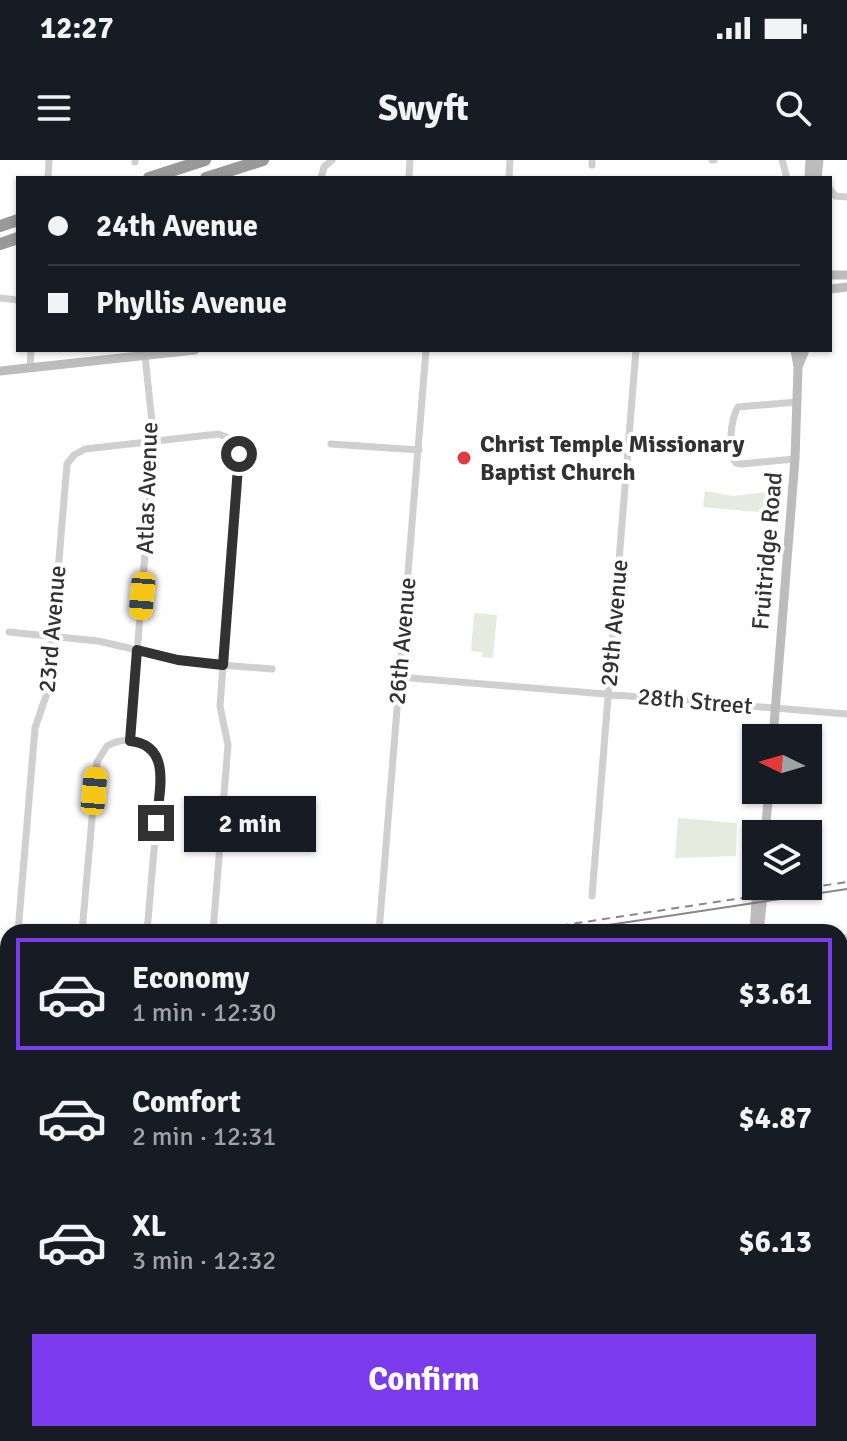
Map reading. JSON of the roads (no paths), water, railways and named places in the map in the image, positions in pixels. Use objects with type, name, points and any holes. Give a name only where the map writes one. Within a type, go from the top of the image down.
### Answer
[{"type":"highway","points":[[155,176],[205,160]]},
{"type":"highway","points":[[212,176],[263,160]]},
{"type":"main road","points":[[0,371],[119,354],[145,356],[178,352]]},
{"type":"main road","name":"Fruitridge Road","points":[[774,724],[795,459],[798,367],[795,352]]},
{"type":"main road","name":"Fruitridge Road","points":[[798,367],[804,352]]},
{"type":"main road","points":[[756,924],[757,900]]},
{"type":"main road","points":[[757,924],[762,900]]},
{"type":"street","points":[[30,368],[31,352]]},
{"type":"street","name":"26th Avenue","points":[[380,924],[426,352]]},
{"type":"street","name":"29th Avenue","points":[[592,896],[636,352]]},
{"type":"street","name":"Atlas Avenue","points":[[130,741],[154,441],[145,356]]},
{"type":"street","points":[[795,459],[741,464],[736,463],[731,455],[734,413],[738,407],[797,402]]},
{"type":"street","name":"23rd Avenue","points":[[19,924],[35,728],[47,697],[67,464],[74,455],[85,449],[218,434],[228,436],[238,447],[223,665]]},
{"type":"street","points":[[331,444],[419,450]]},
{"type":"street","points":[[9,632],[98,641],[178,660],[272,669]]},
{"type":"street","points":[[214,924],[228,745],[220,712],[223,665]]},
{"type":"street","name":"28th Street","points":[[399,677],[847,714]]},
{"type":"street","points":[[83,924],[97,762],[107,746],[118,741],[143,743],[152,748],[161,768],[148,924]]},
{"type":"tram line","points":[[615,924],[847,889]]},
{"type":"railway","points":[[571,924],[847,882]]},
{"type":"place","name":"Christ Temple Missionary Baptist Church","points":[[464,458]]}]
